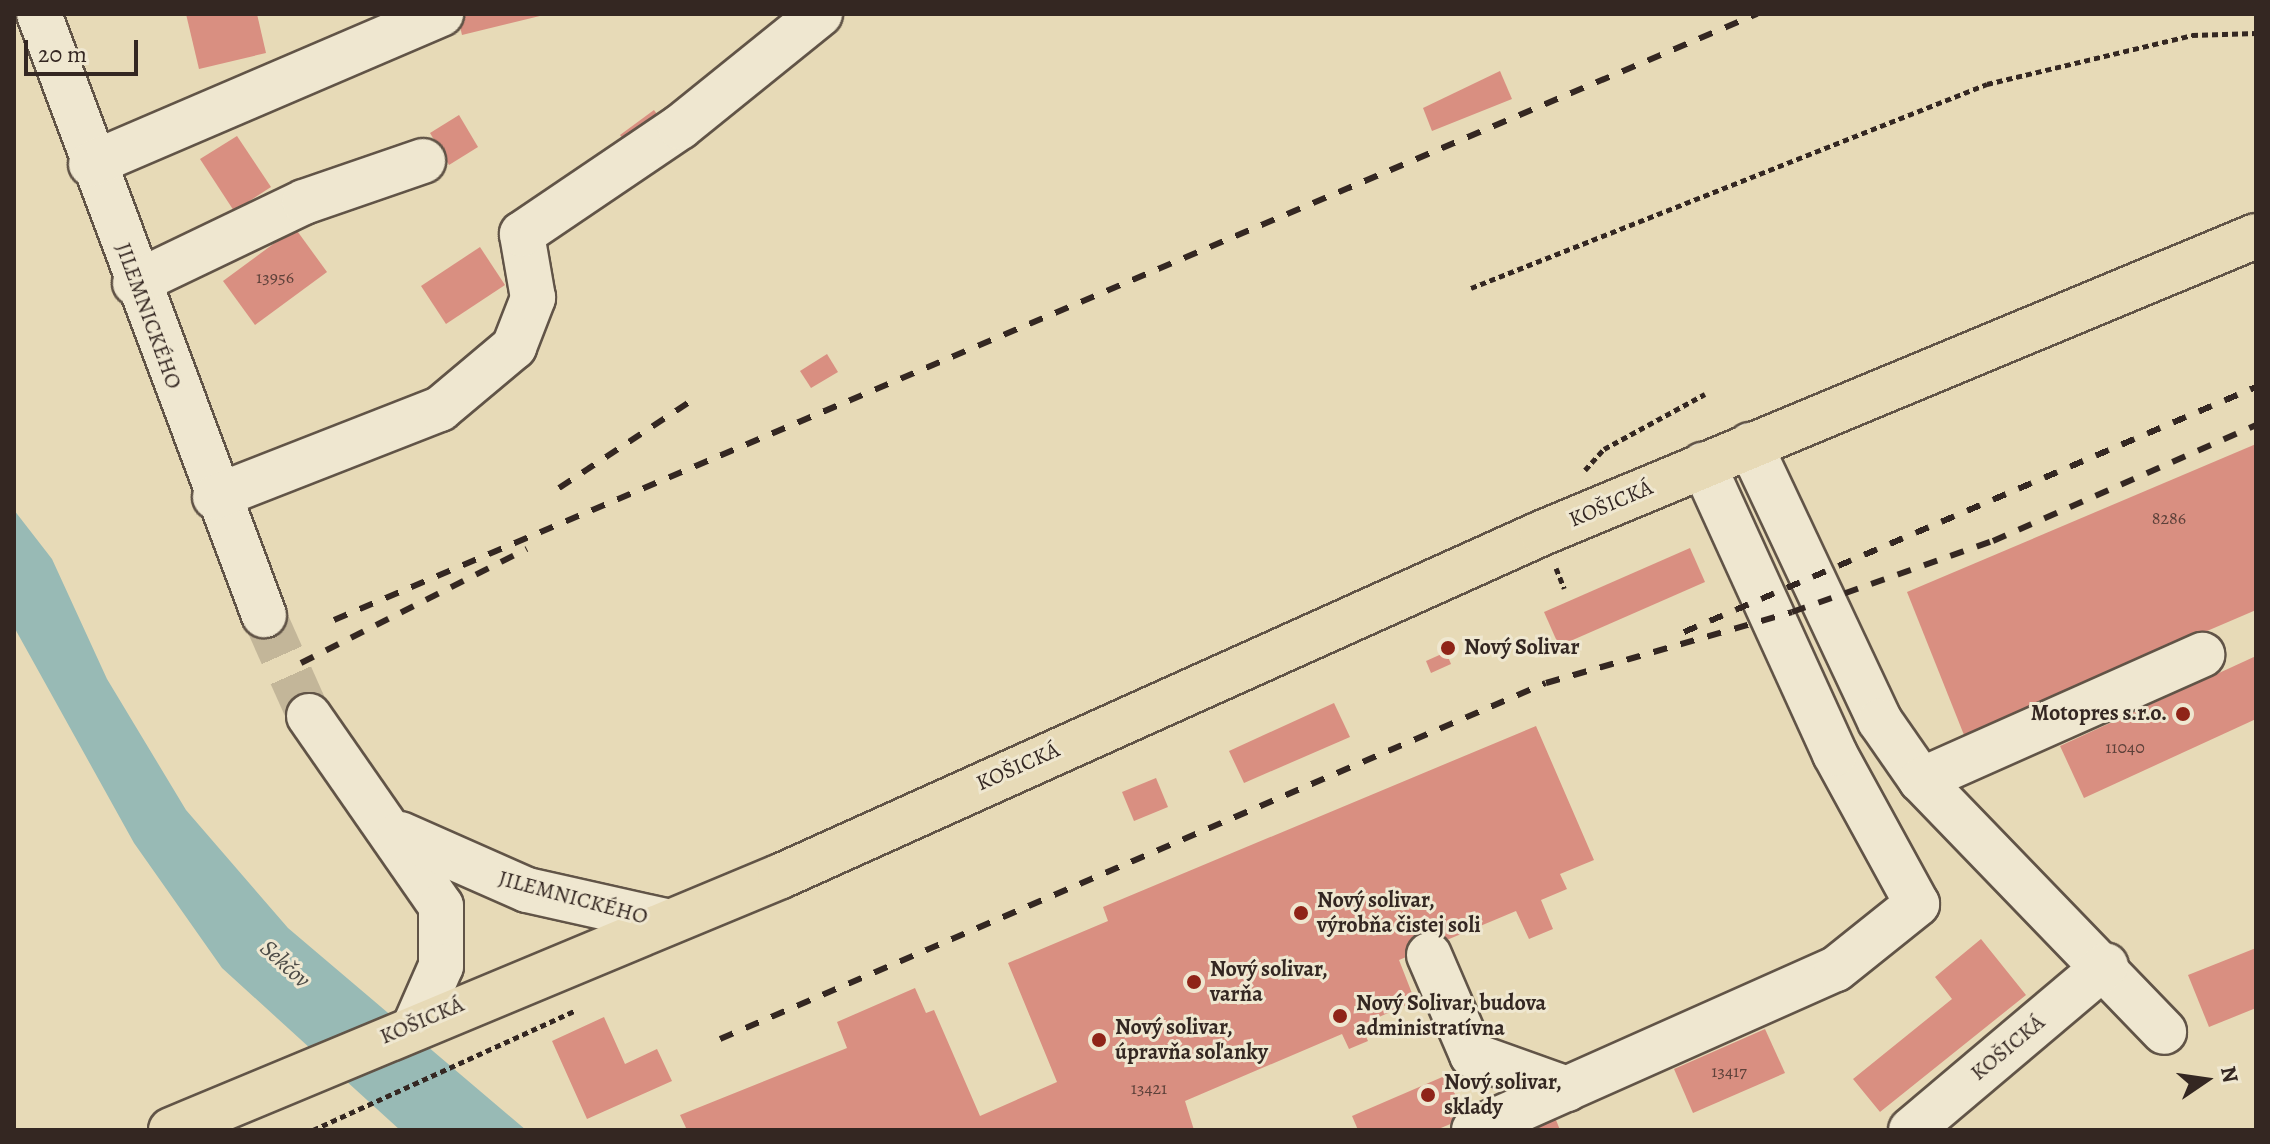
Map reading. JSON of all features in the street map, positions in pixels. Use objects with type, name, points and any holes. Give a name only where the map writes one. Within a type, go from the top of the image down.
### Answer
[{"type":"main road","name":"KOŠICKÁ","points":[[171,1130],[416,1023],[447,992],[666,921],[1703,465],[2256,236]]},
{"type":"main road","name":"KOŠICKÁ","points":[[150,1130],[284,1081]]},
{"type":"street","name":"JILEMNICKÉHO","points":[[39,14],[91,164],[215,497],[264,615]]},
{"type":"street","points":[[91,164],[441,14]]},
{"type":"street","points":[[215,497],[440,409],[514,347],[533,298],[522,234],[680,127],[820,14]]},
{"type":"street","points":[[135,283],[304,202],[423,161]]},
{"type":"street","points":[[1750,445],[1873,708],[1921,780],[2106,965],[2164,1032]]},
{"type":"street","points":[[1474,1130],[1836,969],[1917,904],[1835,754],[1703,465]]},
{"type":"street","points":[[1921,780],[2202,655]]},
{"type":"street","name":"JILEMNICKÉHO","points":[[309,716],[395,831],[441,906],[446,935],[447,992]]},
{"type":"street","name":"JILEMNICKÉHO","points":[[395,831],[527,890],[666,921]]},
{"type":"street","points":[[1429,955],[1472,1055],[1567,1089]]},
{"type":"street","name":"KOŠICKÁ","points":[[1911,1130],[2106,965]]},
{"type":"path","points":[[1471,288],[1987,84],[2192,35],[2256,33]]},
{"type":"path","points":[[313,1130],[522,1033]]},
{"type":"water","name":"Sekčov","points":[[14,510],[52,559],[107,679],[186,810],[288,928],[526,1130],[400,1130],[222,968],[134,843],[14,627]]},
{"type":"building","points":[[186,14],[257,14],[266,53],[199,69]]},
{"type":"building","points":[[457,14],[544,14],[544,15],[462,35]]},
{"type":"building","points":[[1500,71],[1512,99],[1432,131],[1423,108]]},
{"type":"building","points":[[654,110],[666,127],[633,152],[620,135]]},
{"type":"building","points":[[459,115],[478,147],[449,165],[430,133]]},
{"type":"building","points":[[237,136],[271,187],[234,211],[200,159]]},
{"type":"building","points":[[295,228],[327,272],[255,325],[223,281]]},
{"type":"building","points":[[480,247],[505,285],[446,324],[421,286]]},
{"type":"building","points":[[827,354],[838,372],[811,388],[800,371]]},
{"type":"building","points":[[2256,444],[2256,610],[1964,735],[1907,592]]},
{"type":"building","points":[[1690,548],[1705,582],[1559,646],[1544,612]]},
{"type":"building","points":[[1446,652],[1451,664],[1431,673],[1426,661]]},
{"type":"building","points":[[2256,656],[2256,719],[2084,798],[2060,746]]},
{"type":"building","points":[[1334,703],[1350,737],[1244,783],[1229,751]]},
{"type":"building","points":[[1536,726],[1594,860],[1560,874],[1567,889],[1541,900],[1553,929],[1529,939],[1516,911],[1399,960],[1415,1001],[1361,1025],[1368,1041],[1349,1049],[1342,1034],[1185,1101],[1194,1130],[687,1130],[680,1115],[847,1048],[837,1022],[915,988],[926,1013],[934,1010],[980,1116],[1057,1082],[1008,963],[1108,921],[1103,907]]},
{"type":"building","points":[[1156,778],[1168,807],[1134,821],[1122,792]]},
{"type":"building","points":[[1981,939],[2026,995],[1880,1112],[1853,1079],[1952,999],[1935,977]]},
{"type":"building","points":[[2256,948],[2256,1008],[2209,1027],[2188,975]]},
{"type":"building","points":[[604,1017],[625,1064],[657,1049],[672,1081],[587,1119],[552,1041]]},
{"type":"building","points":[[1765,1029],[1785,1073],[1693,1113],[1674,1069]]},
{"type":"building","name":"Nový solivar, sklady","points":[[1447,1075],[1465,1118],[1436,1130],[1358,1130],[1352,1116]]},
{"type":"building","points":[[1554,1115],[1560,1130],[1520,1130]]},
{"type":"tunnel","points":[[264,615],[309,716]]},
{"type":"railway","points":[[334,620],[1757,14]]},
{"type":"railway","points":[[1684,632],[2256,387]]},
{"type":"railway","points":[[559,488],[691,401]]},
{"type":"railway","points":[[720,1039],[1546,683],[1792,612],[1993,541],[2256,425]]},
{"type":"railway","points":[[301,663],[527,549]]},
{"type":"place","name":"Nový Solivar","points":[[1448,648]]},
{"type":"place","name":"Motopres s.r.o.","points":[[2183,714]]},
{"type":"place","name":"Nový solivar, výrobňa čistej soli","points":[[1301,913]]},
{"type":"place","name":"Nový solivar, varňa","points":[[1194,982]]},
{"type":"place","name":"Nový Solivar, budova administratívna","points":[[1340,1016]]},
{"type":"place","name":"Nový solivar, úpravňa soľanky","points":[[1099,1040]]},
{"type":"place","name":"Nový solivar, sklady","points":[[1428,1095]]}]
